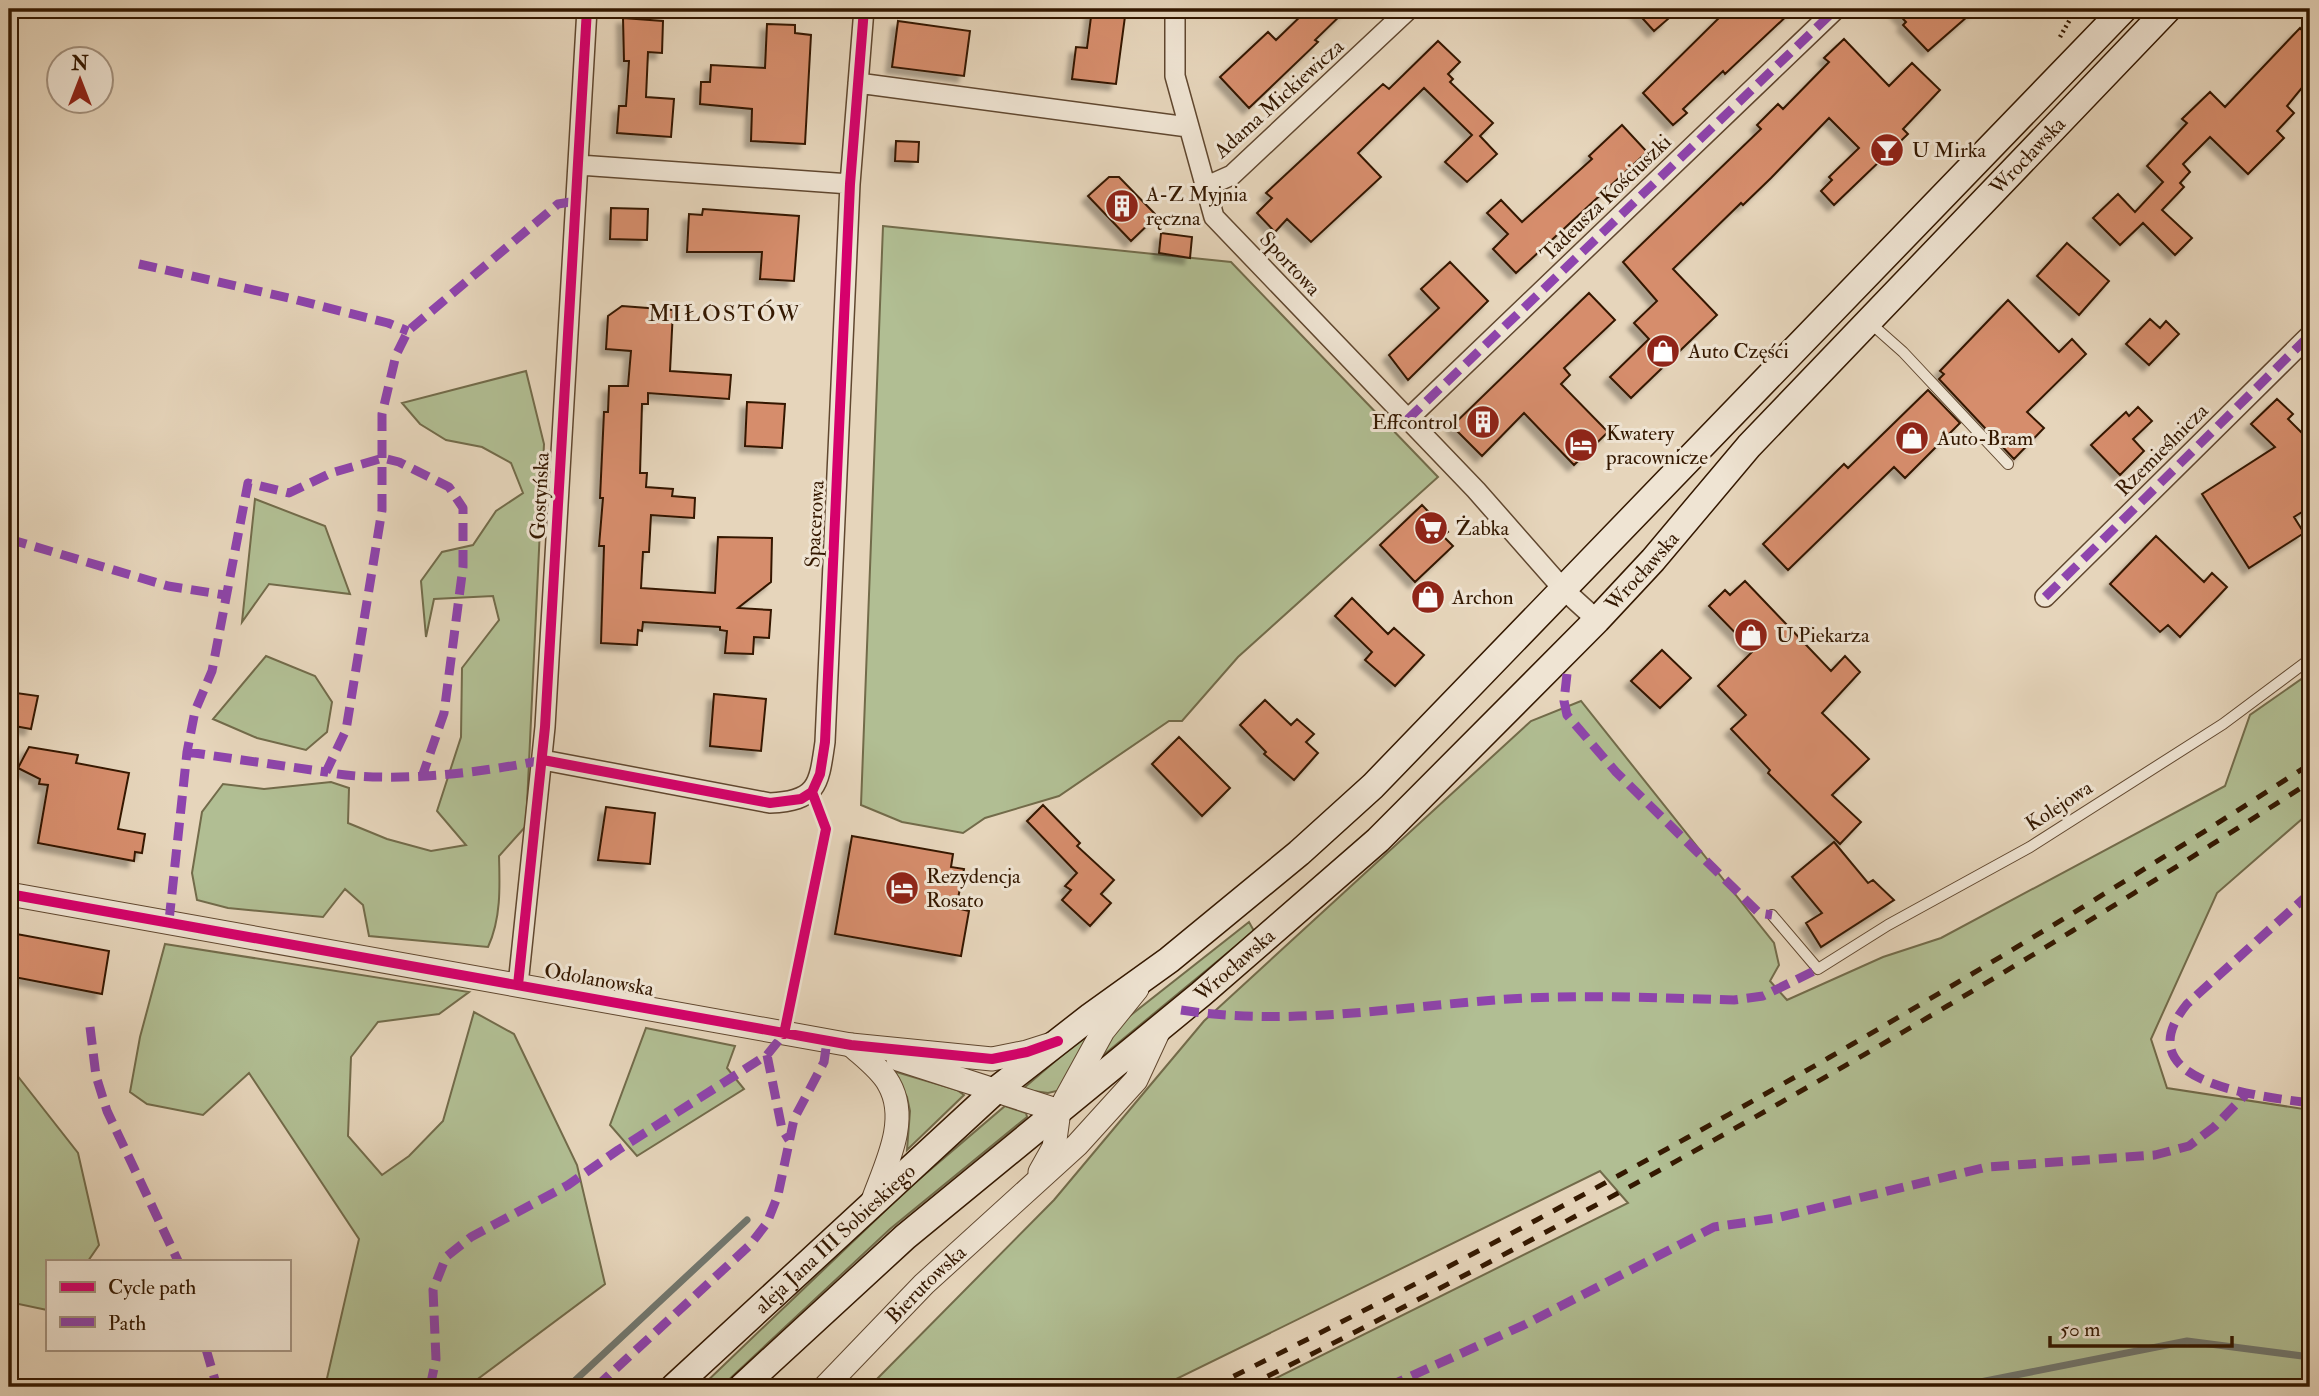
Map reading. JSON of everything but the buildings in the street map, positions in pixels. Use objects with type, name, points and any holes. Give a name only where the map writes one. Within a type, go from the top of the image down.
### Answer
[{"type":"main road","name":"Wrocławska","points":[[1048,1049],[1149,976],[1299,853],[1373,786],[2124,9]]},
{"type":"main road","name":"Wrocławska","points":[[1069,1098],[1161,1027],[1359,858],[1472,748],[1597,620],[1749,446],[2168,9]]},
{"type":"main road","name":"aleja Jana III Sobieskiego","points":[[674,1387],[996,1090],[1048,1049]]},
{"type":"main road","points":[[742,1387],[905,1237],[1069,1098]]},
{"type":"street","name":"Gostyńska","points":[[518,985],[543,760],[587,9]]},
{"type":"street","name":"Spacerowa","points":[[543,760],[770,803],[801,799],[812,792],[820,774],[825,742],[850,184],[864,9]]},
{"type":"street","name":"Sportowa","points":[[1175,9],[1175,76],[1214,217],[1476,490],[1564,590],[1597,620]]},
{"type":"street","name":"Adama Mickiewicza","points":[[1205,187],[1232,175],[1409,9]]},
{"type":"street","name":"Tadeusza Kościuszki","points":[[1407,420],[1836,9]]},
{"type":"street","points":[[858,83],[1188,127]]},
{"type":"street","points":[[579,166],[850,184]]},
{"type":"street","name":"Rzemieślnicza","points":[[2045,597],[2310,335]]},
{"type":"street","name":"Odolanowska","points":[[9,894],[851,1045],[992,1059],[1048,1049]]},
{"type":"street","name":"Wrocławska","points":[[1069,1098],[1103,1031],[1149,976]]},
{"type":"street","name":"Bierutowska","points":[[825,1387],[924,1284],[1077,1145],[1136,1080],[1161,1027]]},
{"type":"street","points":[[851,1045],[888,1082],[899,1109],[892,1147],[872,1203]]},
{"type":"street","name":"Odolanowska","points":[[851,1045],[996,1090],[1069,1098]]},
{"type":"street","name":"Bierutowska","points":[[1031,1187],[1054,1147],[1069,1098]]},
{"type":"lane","points":[[1868,321],[1902,352],[2008,464]]},
{"type":"lane","name":"Kolejowa","points":[[1772,915],[1818,969],[1888,925],[2030,848],[2223,724],[2310,659]]},
{"type":"path","points":[[2060,44],[2060,37],[2076,9]]},
{"type":"green space","points":[[883,226],[1231,262],[1438,477],[1238,657],[1182,721],[1169,721],[1059,796],[985,818],[963,833],[902,822],[861,805]]},
{"type":"green space","points":[[526,371],[544,444],[526,826],[499,856],[497,914],[488,947],[369,936],[363,905],[345,889],[323,917],[228,908],[197,900],[192,873],[202,812],[223,784],[264,789],[331,782],[349,788],[348,823],[387,839],[431,851],[466,845],[437,811],[461,737],[462,668],[499,620],[493,596],[434,599],[426,637],[421,581],[442,552],[473,545],[496,511],[523,493],[511,463],[482,447],[446,440],[420,424],[402,403]]},
{"type":"green space","points":[[255,499],[325,526],[350,594],[269,584],[242,622]]},
{"type":"green space","points":[[266,656],[315,676],[332,702],[327,732],[306,750],[257,738],[213,719]]},
{"type":"green space","points":[[2310,673],[2310,812],[2217,893],[2151,1039],[2167,1088],[2310,1110],[2310,1387],[1258,1387],[1628,1203],[1600,1171],[1160,1387],[869,1387],[1054,1200],[1204,1021],[1531,721],[1581,701],[1774,943],[1779,965],[1770,981],[1787,1000],[1883,957],[1941,938],[2225,786],[2250,715]]},
{"type":"green space","points":[[1249,922],[1254,931],[1100,1058],[1117,1026]]},
{"type":"green space","points":[[165,944],[469,992],[439,1014],[378,1022],[351,1057],[348,1136],[382,1175],[409,1156],[443,1121],[474,1012],[514,1034],[577,1165],[605,1284],[467,1387],[325,1387],[359,1239],[249,1073],[203,1115],[147,1104],[130,1092],[140,1037]]},
{"type":"green space","points":[[646,1028],[735,1046],[727,1068],[744,1089],[637,1156],[610,1125]]},
{"type":"green space","points":[[1088,1033],[1091,1034],[1061,1090],[1048,1093],[1026,1090],[1025,1087]]},
{"type":"green space","points":[[9,1065],[78,1153],[99,1245],[89,1260],[46,1260],[46,1310],[9,1302]]},
{"type":"green space","points":[[893,1071],[957,1090],[964,1095],[907,1150],[910,1111],[907,1097]]},
{"type":"green space","points":[[1005,1106],[1026,1113],[1027,1117],[890,1229],[721,1387],[701,1387],[910,1187]]},
{"type":"waterway","points":[[568,1387],[747,1220]]},
{"type":"waterway","points":[[1955,1387],[2187,1341],[2310,1357]]},
{"type":"railway","points":[[1212,1387],[1493,1243],[1770,1091],[2042,932],[2310,764]]},
{"type":"railway","points":[[1246,1387],[1518,1247],[1787,1099],[2051,944],[2310,782]]},
{"type":"marked path","points":[[1407,420],[1836,9]]},
{"type":"marked path","points":[[543,760],[492,769],[406,777],[326,772],[346,730],[382,510],[382,414],[396,355],[408,331],[558,204],[577,201]]},
{"type":"marked path","points":[[139,264],[289,298],[388,323],[408,331]]},
{"type":"marked path","points":[[2045,597],[2310,335]]},
{"type":"marked path","points":[[169,921],[187,752],[195,711],[212,671],[248,483],[289,493],[331,473],[383,458],[399,462],[449,487],[463,508],[463,567],[444,713],[423,774]]},
{"type":"marked path","points":[[9,539],[168,586],[225,595]]},
{"type":"marked path","points":[[1567,674],[1564,701],[1567,715],[1616,772],[1759,913],[1772,915]]},
{"type":"marked path","points":[[187,752],[326,772]]},
{"type":"marked path","points":[[2310,893],[2187,1004],[2172,1031],[2172,1052],[2184,1069],[2206,1081],[2232,1090],[2310,1103]]},
{"type":"marked path","points":[[1181,1010],[1268,1017],[1354,1013],[1526,998],[1734,1000],[1763,996],[1818,969]]},
{"type":"marked path","points":[[90,1027],[96,1076],[107,1111],[178,1260]]},
{"type":"marked path","points":[[430,1387],[436,1359],[433,1290],[446,1257],[471,1237],[568,1185],[767,1055],[784,1034]]},
{"type":"marked path","points":[[596,1387],[750,1245],[767,1223],[778,1195],[794,1119],[824,1062],[827,1041]]},
{"type":"marked path","points":[[767,1055],[782,1129],[789,1140]]},
{"type":"marked path","points":[[1387,1387],[1526,1324],[1714,1227],[1776,1218],[1987,1167],[2155,1155],[2189,1146],[2214,1127],[2246,1094]]},
{"type":"marked path","points":[[206,1350],[217,1387]]},
{"type":"cycle path","points":[[518,985],[545,727],[587,9]]},
{"type":"cycle path","points":[[812,792],[820,774],[825,742],[850,184],[864,9]]},
{"type":"cycle path","points":[[543,760],[770,803],[801,799],[812,792]]},
{"type":"cycle path","points":[[784,1034],[826,829],[812,792]]},
{"type":"cycle path","points":[[9,894],[851,1045],[992,1059],[1027,1052],[1058,1041]]},
{"type":"place","name":"U Mirka","points":[[1887,150]]},
{"type":"place","name":"A-Z Myjnia ręczna","points":[[1122,206]]},
{"type":"place","name":"Auto Części","points":[[1663,351]]},
{"type":"place","name":"Effcontrol","points":[[1483,422]]},
{"type":"place","name":"Auto-Bram","points":[[1912,438]]},
{"type":"place","name":"Kwatery pracownicze","points":[[1581,445]]},
{"type":"place","name":"Żabka","points":[[1431,528]]},
{"type":"place","name":"Archon","points":[[1428,597]]},
{"type":"place","name":"U Piekarza","points":[[1751,635]]},
{"type":"place","name":"Rezydencja Rosato","points":[[902,888]]},
{"type":"district","name":"MIŁOSTÓW","points":[[725,313]]}]
